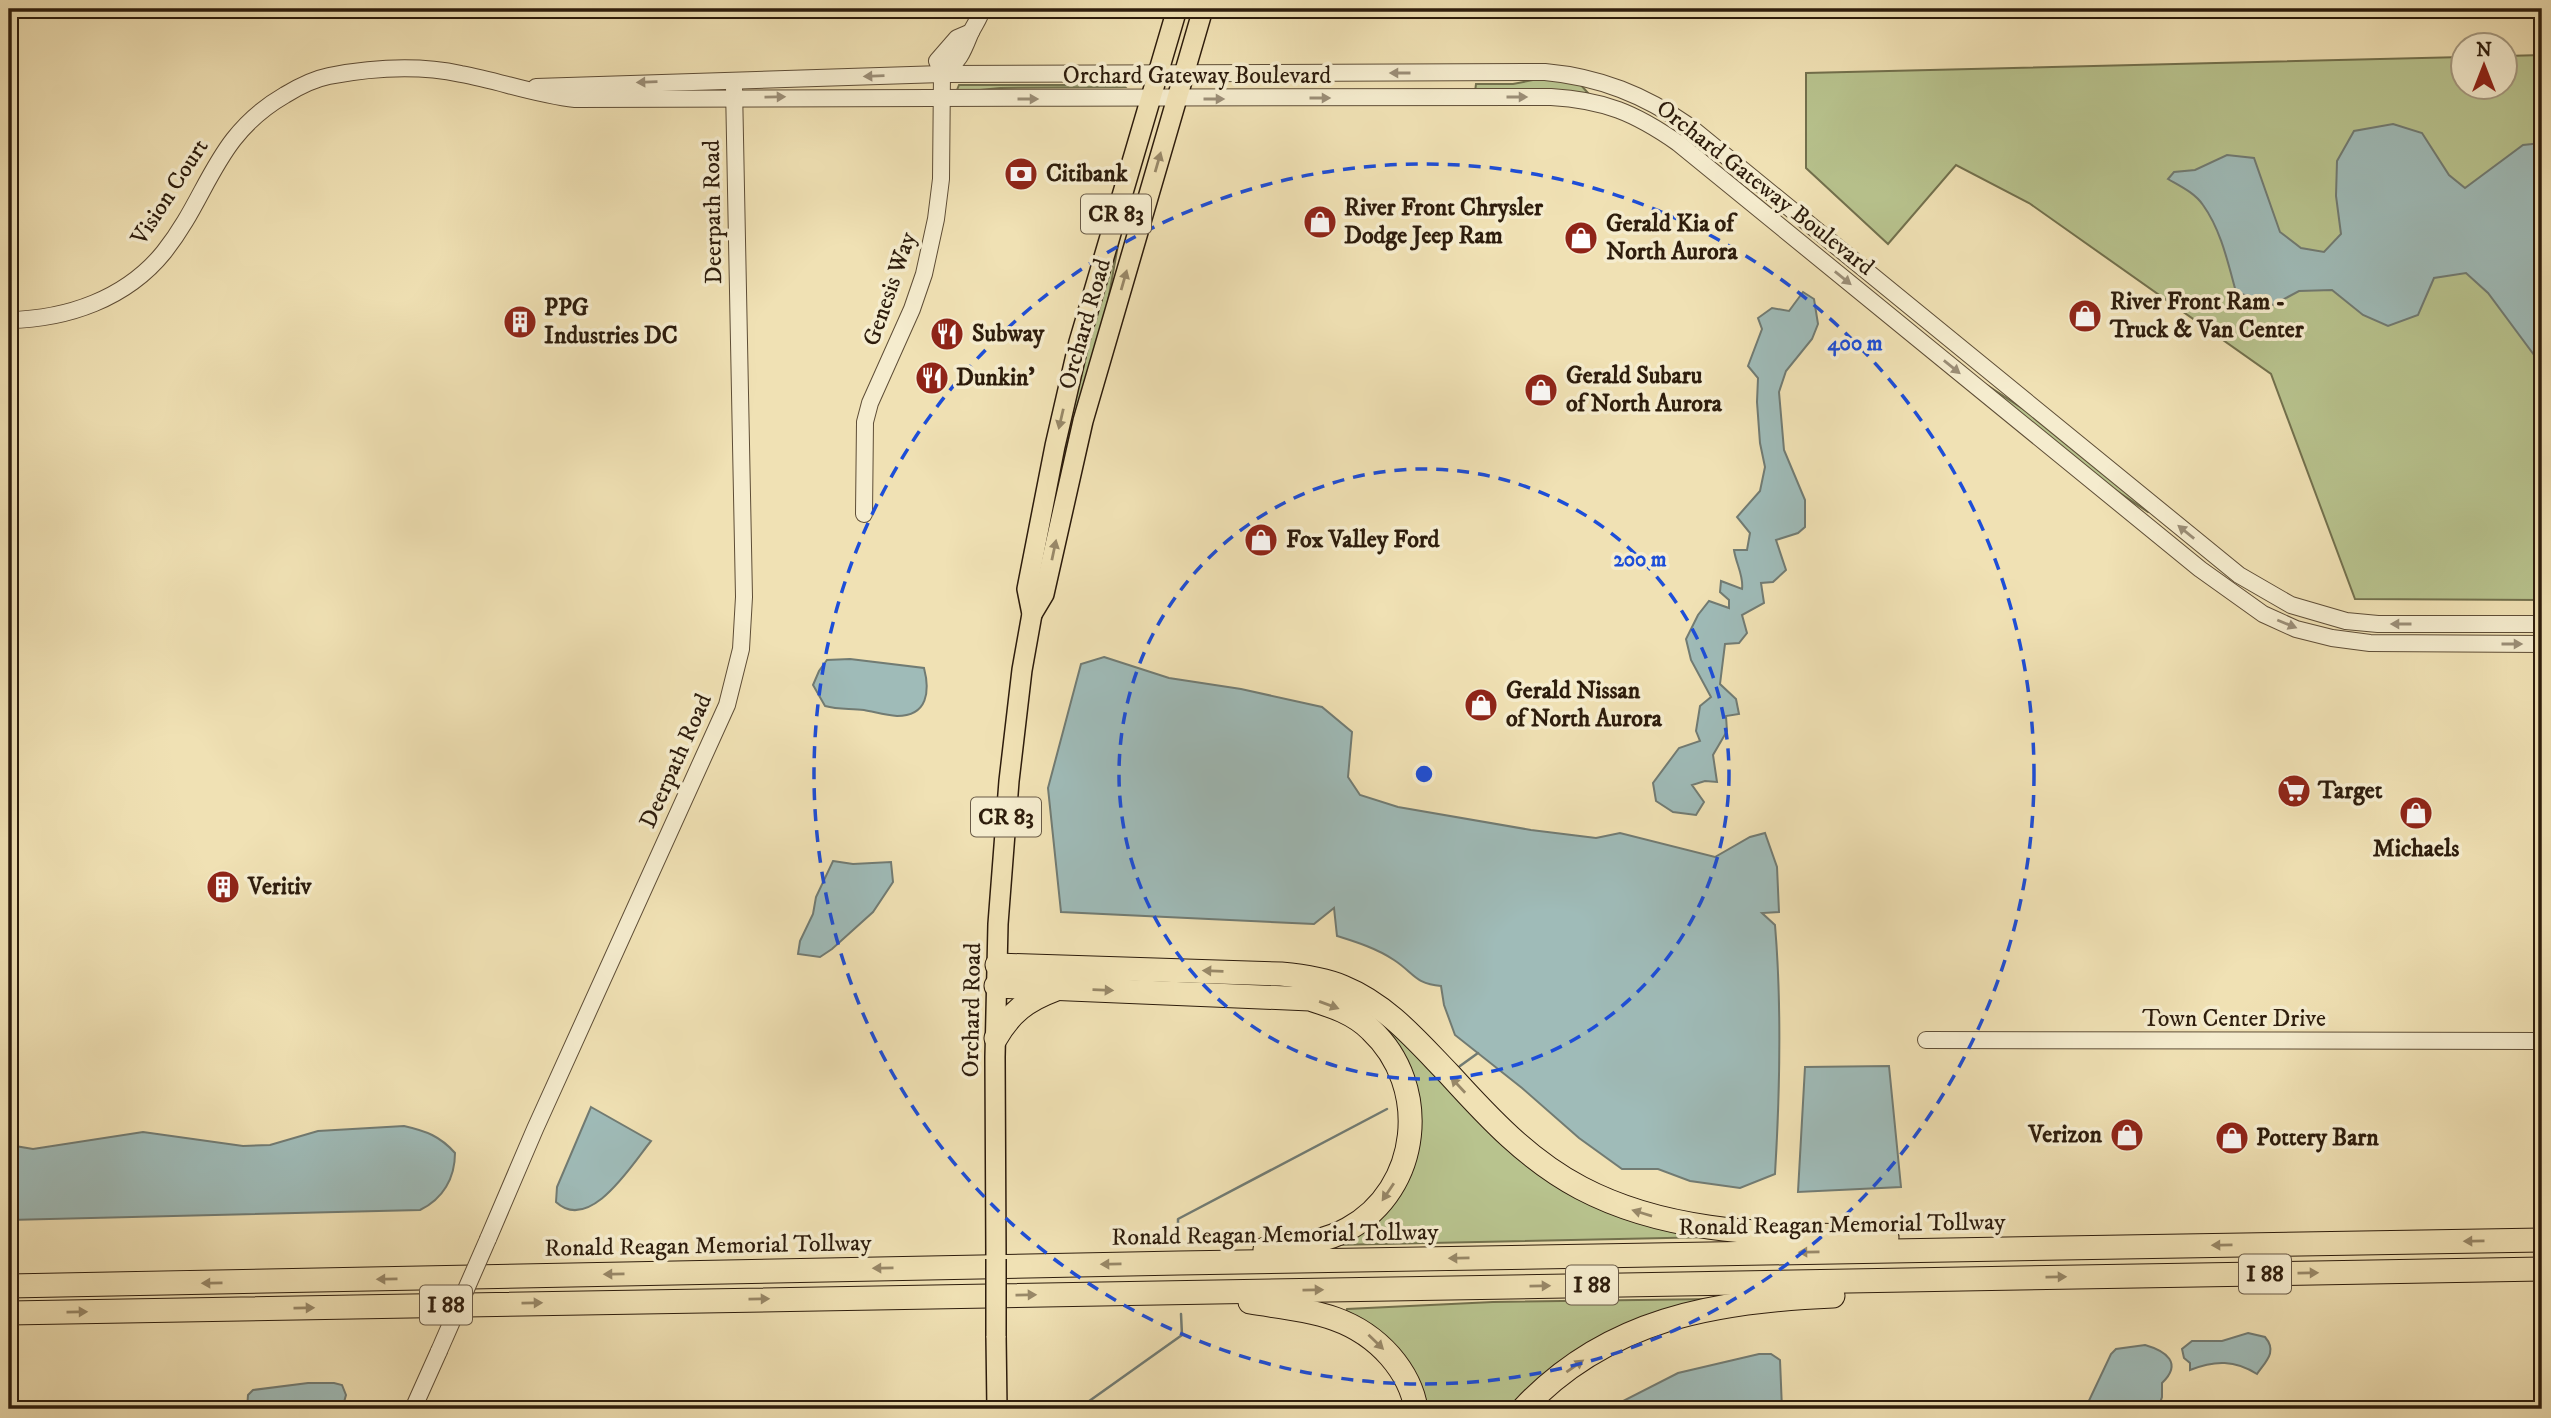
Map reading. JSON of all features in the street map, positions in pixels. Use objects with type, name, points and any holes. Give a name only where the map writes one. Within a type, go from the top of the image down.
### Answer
[{"type":"highway","points":[[997,975],[1231,972],[1281,974],[1343,987],[1380,1007],[1413,1036],[1524,1151],[1579,1187],[1609,1201],[1662,1219],[1698,1227],[1728,1231],[1917,1238],[1951,1250]]},
{"type":"highway","points":[[997,975],[1059,988],[1310,999],[1337,1007],[1357,1018],[1390,1052],[1402,1075],[1411,1107],[1412,1125],[1406,1156],[1391,1190],[1365,1217],[1347,1230],[1325,1238],[1179,1262]]},
{"type":"highway","points":[[996,1038],[1003,1024],[1027,1002],[1059,988]]},
{"type":"highway","name":"Ronald Reagan Memorial Tollway","points":[[9,1286],[1179,1262],[2542,1240]]},
{"type":"highway","name":"I 88","points":[[9,1313],[2542,1269]]},
{"type":"highway","points":[[1522,1409],[1548,1385],[1601,1349],[1643,1328],[1691,1312],[1770,1299],[1919,1293],[1988,1278]]},
{"type":"highway","points":[[1195,1292],[1318,1313],[1357,1327],[1380,1345],[1402,1373],[1416,1409]]},
{"type":"main road","name":"Orchard Road","points":[[1032,614],[1027,589],[1079,342],[1177,9]]},
{"type":"main road","name":"Orchard Road","points":[[997,1409],[997,975],[1009,782],[1022,670],[1032,614],[1044,594],[1083,421],[1203,9]]},
{"type":"street","points":[[942,74],[957,63],[982,9]]},
{"type":"street","name":"Orchard Gateway Boulevard","points":[[361,71],[420,69],[460,74],[546,96],[575,99],[1551,97],[1584,100],[1620,109],[1645,121],[1678,143],[2200,569],[2263,614],[2305,631],[2350,641],[2388,644],[2542,644]]},
{"type":"street","name":"Vision Court","points":[[9,320],[66,314],[102,301],[135,280],[163,252],[232,140],[265,107],[294,89],[326,76],[361,71]]},
{"type":"street","name":"Orchard Gateway Boulevard","points":[[512,86],[942,74],[1545,72],[1597,80],[1640,95],[1689,126],[2239,575],[2272,596],[2311,613],[2362,623],[2542,624]]},
{"type":"street","name":"Genesis Way","points":[[864,514],[865,422],[870,402],[912,309],[924,274],[936,219],[940,179],[942,74]]},
{"type":"street","name":"Deerpath Road","points":[[413,1409],[535,1129],[727,705],[741,649],[744,597],[734,80]]},
{"type":"street","name":"Town Center Drive","points":[[1926,1040],[2542,1041]]},
{"type":"green space","points":[[2542,55],[2542,600],[2355,599],[2271,374],[2029,203],[1956,165],[1888,244],[1806,168],[1806,73],[2450,57],[2450,102],[2520,102],[2520,56]]},
{"type":"green space","points":[[1543,78],[1580,84],[1588,93],[1475,92],[1476,84],[1513,84]]},
{"type":"green space","points":[[1119,81],[1125,87],[957,90],[959,85],[1071,85]]},
{"type":"green space","points":[[1120,234],[1103,329],[1038,599],[1051,499],[1085,342]]},
{"type":"green space","points":[[1987,385],[2032,415],[2150,510],[2148,512],[2102,481],[1986,387]]},
{"type":"green space","points":[[1362,1010],[1375,1013],[1514,1152],[1714,1237],[1336,1245],[1345,1239],[1418,1131]]},
{"type":"green space","points":[[1713,1299],[1523,1398],[1512,1409],[1424,1409],[1346,1312],[1347,1309],[1493,1302]]},
{"type":"water","points":[[2393,124],[2422,133],[2449,175],[2465,188],[2523,145],[2542,143],[2542,362],[2540,363],[2488,293],[2466,273],[2434,278],[2418,315],[2388,326],[2363,315],[2332,290],[2299,291],[2273,305],[2236,292],[2215,225],[2203,205],[2187,190],[2168,179],[2174,172],[2195,170],[2227,155],[2254,158],[2280,232],[2301,248],[2324,252],[2341,234],[2336,196],[2337,161],[2354,131]]},
{"type":"water","points":[[1803,292],[1814,299],[1818,324],[1812,339],[1786,371],[1779,392],[1784,450],[1805,500],[1805,527],[1798,533],[1776,540],[1786,570],[1773,582],[1761,583],[1764,603],[1742,615],[1747,633],[1739,643],[1725,644],[1720,684],[1736,699],[1739,714],[1726,716],[1727,731],[1713,755],[1717,782],[1705,781],[1692,785],[1704,802],[1696,815],[1673,812],[1656,801],[1653,783],[1679,748],[1700,741],[1696,731],[1700,706],[1711,697],[1691,660],[1686,639],[1698,615],[1709,601],[1729,608],[1729,600],[1720,592],[1721,581],[1742,589],[1734,550],[1747,550],[1750,533],[1737,517],[1760,491],[1765,467],[1760,443],[1758,378],[1748,366],[1762,329],[1758,318],[1772,308],[1789,311]]},
{"type":"water","points":[[1104,657],[1169,678],[1241,689],[1322,707],[1352,732],[1348,777],[1360,795],[1398,807],[1531,830],[1596,838],[1620,833],[1715,857],[1750,837],[1765,833],[1777,867],[1779,912],[1762,913],[1775,925],[1779,987],[1780,1050],[1775,1174],[1740,1188],[1690,1181],[1658,1169],[1622,1169],[1579,1138],[1455,1035],[1444,1005],[1441,986],[1420,980],[1380,952],[1337,936],[1334,908],[1314,924],[1061,912],[1048,788],[1081,664]]},
{"type":"water","points":[[850,659],[924,668],[927,685],[921,707],[907,715],[897,716],[825,706],[813,685],[819,671],[827,660]]},
{"type":"water","points":[[833,861],[853,864],[891,862],[893,882],[873,912],[832,949],[820,957],[798,954],[800,941],[813,914],[816,897]]},
{"type":"water","points":[[1889,1066],[1901,1187],[1798,1192],[1805,1067]]},
{"type":"water","points":[[591,1107],[651,1141],[610,1192],[583,1209],[569,1209],[556,1202],[557,1187]]},
{"type":"water","points":[[404,1126],[432,1135],[455,1153],[453,1171],[446,1187],[435,1200],[420,1210],[9,1220],[9,1145],[33,1149],[143,1132],[243,1146],[270,1145],[318,1131]]},
{"type":"water","points":[[2248,1333],[2265,1337],[2269,1342],[2269,1357],[2257,1374],[2241,1366],[2225,1363],[2208,1364],[2190,1370],[2190,1363],[2184,1358],[2182,1349],[2192,1341],[2222,1341]]},
{"type":"water","points":[[2145,1345],[2165,1354],[2171,1364],[2168,1376],[2162,1383],[2162,1397],[2158,1409],[2085,1409],[2111,1354],[2116,1349]]},
{"type":"water","points":[[1759,1354],[1771,1354],[1780,1360],[1782,1409],[1612,1409],[1678,1373]]},
{"type":"water","points":[[308,1383],[342,1385],[346,1395],[342,1409],[247,1409],[248,1395],[253,1390]]},
{"type":"waterway","points":[[1460,1066],[1478,1053]]},
{"type":"waterway","points":[[1178,1231],[1178,1219],[1387,1109]]},
{"type":"waterway","points":[[1078,1409],[1182,1335],[1181,1314]]},
{"type":"place","name":"Citibank","points":[[1021,174]]},
{"type":"place","name":"River Front Chrysler Dodge Jeep Ram","points":[[1320,222]]},
{"type":"place","name":"Gerald Kia of North Aurora","points":[[1581,238]]},
{"type":"place","name":"River Front Ram - Truck & Van Center","points":[[2085,316]]},
{"type":"place","name":"PPG Industries DC","points":[[520,322]]},
{"type":"place","name":"Subway","points":[[947,334]]},
{"type":"place","name":"Dunkin'","points":[[932,378]]},
{"type":"place","name":"Gerald Subaru of North Aurora","points":[[1541,390]]},
{"type":"place","name":"Fox Valley Ford","points":[[1261,540]]},
{"type":"place","name":"Gerald Nissan of North Aurora","points":[[1481,705]]},
{"type":"place","name":"Target","points":[[2294,791]]},
{"type":"place","name":"Michaels","points":[[2416,813]]},
{"type":"place","name":"Veritiv","points":[[223,887]]},
{"type":"place","name":"Verizon","points":[[2127,1135]]},
{"type":"place","name":"Pottery Barn","points":[[2232,1138]]}]
